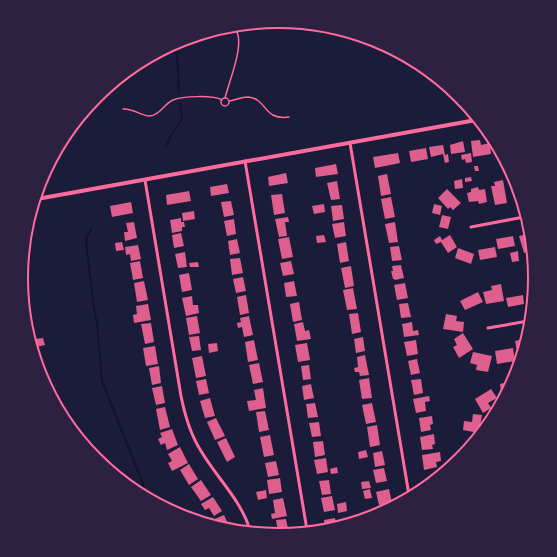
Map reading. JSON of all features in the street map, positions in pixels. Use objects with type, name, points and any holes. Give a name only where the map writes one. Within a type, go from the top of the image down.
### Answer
[{"type":"street","points":[[41,198],[473,121]]},
{"type":"street","points":[[350,143],[409,492]]},
{"type":"street","points":[[245,161],[307,527]]},
{"type":"street","points":[[144,180],[181,396],[187,420],[191,432],[201,451],[239,505],[249,527]]},
{"type":"street","points":[[471,227],[521,218]]},
{"type":"street","points":[[488,328],[525,321]]},
{"type":"path","points":[[222,100],[225,98],[239,44],[237,32]]},
{"type":"path","points":[[123,109],[131,109],[150,116],[157,114],[169,102],[176,99],[207,97],[222,100]]},
{"type":"path","points":[[222,100],[222,104],[225,106],[228,105],[229,101],[245,97],[253,98],[260,102],[274,116],[280,118],[289,117]]},
{"type":"path","points":[[225,98],[229,101]]},
{"type":"building","points":[[480,140],[481,145],[489,143],[491,154],[473,157],[471,141]]},
{"type":"building","points":[[463,141],[465,152],[451,154],[450,145]]},
{"type":"building","points":[[443,145],[445,155],[448,154],[449,162],[445,163],[443,154],[431,157],[429,147]]},
{"type":"building","points":[[426,148],[428,159],[411,162],[409,151]]},
{"type":"building","points":[[398,153],[400,163],[375,168],[373,157]]},
{"type":"building","points":[[471,153],[472,162],[466,163],[465,159],[462,160],[461,155]]},
{"type":"building","points":[[336,164],[338,174],[316,177],[315,168]]},
{"type":"building","points":[[474,166],[478,166],[479,171],[475,171]]},
{"type":"building","points":[[286,173],[288,183],[269,186],[268,177]]},
{"type":"building","points":[[387,174],[391,194],[381,196],[378,176]]},
{"type":"building","points":[[471,177],[472,181],[465,182],[465,178]]},
{"type":"building","points":[[462,179],[463,188],[455,189],[454,181]]},
{"type":"building","points":[[503,180],[507,203],[495,205],[491,186],[495,186],[494,182]]},
{"type":"building","points":[[337,181],[340,199],[331,200],[327,183]]},
{"type":"building","points":[[227,184],[229,193],[211,196],[210,187]]},
{"type":"building","points":[[478,187],[479,190],[485,189],[487,202],[479,204],[478,201],[469,202],[467,193],[471,192],[471,189]]},
{"type":"building","points":[[447,189],[461,203],[453,210],[450,207],[448,209],[438,198]]},
{"type":"building","points":[[189,191],[191,201],[167,205],[166,195]]},
{"type":"building","points":[[282,194],[285,213],[274,215],[271,195]]},
{"type":"building","points":[[391,197],[395,217],[385,219],[381,199]]},
{"type":"building","points":[[231,201],[234,215],[224,217],[221,202]]},
{"type":"building","points":[[131,202],[133,213],[112,217],[110,206]]},
{"type":"building","points":[[324,204],[325,212],[314,214],[312,206]]},
{"type":"building","points":[[434,204],[442,206],[440,215],[432,213]]},
{"type":"building","points":[[342,205],[344,219],[333,221],[331,206]]},
{"type":"building","points":[[194,211],[195,219],[183,221],[182,213]]},
{"type":"building","points":[[442,215],[451,217],[448,229],[439,227]]},
{"type":"building","points":[[288,217],[289,222],[285,222],[287,236],[279,237],[275,219]]},
{"type":"building","points":[[181,218],[181,222],[184,222],[185,227],[182,227],[182,231],[172,233],[170,220]]},
{"type":"building","points":[[234,219],[236,234],[227,236],[224,221]]},
{"type":"building","points":[[134,222],[137,238],[125,241],[124,232],[128,232],[126,223]]},
{"type":"building","points":[[344,222],[346,236],[335,238],[332,224]]},
{"type":"building","points":[[395,222],[398,242],[389,243],[385,224]]},
{"type":"building","points":[[181,233],[184,246],[174,248],[172,235]]},
{"type":"building","points":[[324,235],[326,242],[317,243],[316,236]]},
{"type":"building","points":[[450,235],[457,247],[448,253],[441,242],[436,244],[434,240],[440,236],[442,240]]},
{"type":"building","points":[[525,235],[527,252],[524,253],[519,236]]},
{"type":"building","points":[[513,236],[515,246],[498,249],[496,239]]},
{"type":"building","points":[[289,237],[293,257],[282,259],[278,239]]},
{"type":"building","points":[[237,239],[240,253],[230,255],[228,241]]},
{"type":"building","points":[[122,242],[124,250],[116,251],[115,243]]},
{"type":"building","points":[[346,242],[349,261],[340,263],[337,244]]},
{"type":"building","points":[[138,245],[141,259],[131,261],[130,254],[126,255],[125,247]]},
{"type":"building","points":[[399,246],[402,260],[392,261],[390,247]]},
{"type":"building","points":[[495,247],[497,257],[480,260],[478,250]]},
{"type":"building","points":[[458,248],[474,254],[471,264],[455,258]]},
{"type":"building","points":[[518,251],[519,261],[512,262],[510,253]]},
{"type":"building","points":[[185,252],[187,267],[178,268],[175,254]]},
{"type":"building","points":[[240,258],[243,273],[232,275],[230,259]]},
{"type":"building","points":[[140,261],[143,278],[133,280],[130,263]]},
{"type":"building","points":[[291,261],[294,274],[283,276],[280,263]]},
{"type":"building","points":[[198,262],[199,267],[190,267],[189,263]]},
{"type":"building","points":[[401,265],[404,278],[395,280],[393,279],[391,271],[393,271],[392,266]]},
{"type":"building","points":[[351,266],[354,286],[345,288],[341,268]]},
{"type":"building","points":[[189,273],[192,290],[182,292],[179,275]]},
{"type":"building","points":[[243,277],[246,291],[236,293],[233,279]]},
{"type":"building","points":[[144,281],[148,300],[137,302],[134,283]]},
{"type":"building","points":[[294,281],[297,296],[286,297],[284,283]]},
{"type":"building","points":[[405,283],[408,298],[397,300],[394,285]]},
{"type":"building","points":[[501,284],[504,301],[486,304],[483,292],[492,290],[491,286]]},
{"type":"building","points":[[353,288],[357,309],[347,310],[343,290]]},
{"type":"building","points":[[478,292],[483,302],[465,310],[460,301]]},
{"type":"building","points":[[246,295],[249,313],[240,315],[237,297]]},
{"type":"building","points":[[523,295],[524,304],[508,307],[506,298]]},
{"type":"building","points":[[192,296],[193,305],[198,305],[199,313],[186,316],[182,298]]},
{"type":"building","points":[[299,302],[302,320],[293,322],[290,304]]},
{"type":"building","points":[[408,303],[411,317],[401,318],[399,304]]},
{"type":"building","points":[[148,304],[151,320],[134,323],[133,315],[137,314],[136,306]]},
{"type":"building","points":[[358,313],[361,332],[352,334],[349,314]]},
{"type":"building","points":[[446,314],[457,316],[456,321],[464,322],[463,332],[443,329]]},
{"type":"building","points":[[197,316],[200,333],[189,335],[186,318]]},
{"type":"building","points":[[249,316],[253,335],[244,337],[242,327],[238,328],[237,323],[241,322],[240,318]]},
{"type":"building","points":[[303,322],[305,331],[309,330],[311,339],[297,341],[294,324]]},
{"type":"building","points":[[412,322],[413,331],[418,330],[419,335],[404,337],[402,324]]},
{"type":"building","points":[[151,323],[154,342],[145,344],[141,324]]},
{"type":"building","points":[[463,333],[473,349],[459,358],[453,347],[457,345],[454,339]]},
{"type":"building","points":[[199,336],[201,350],[192,351],[189,337]]},
{"type":"building","points":[[363,337],[365,351],[356,353],[354,339]]},
{"type":"building","points":[[43,338],[45,345],[38,347],[36,339]]},
{"type":"building","points":[[254,340],[258,360],[248,362],[245,342]]},
{"type":"building","points":[[416,340],[418,354],[407,356],[404,342]]},
{"type":"building","points":[[521,340],[517,354],[515,341]]},
{"type":"building","points":[[217,343],[218,351],[209,353],[208,344]]},
{"type":"building","points":[[307,343],[310,360],[298,362],[295,345]]},
{"type":"building","points":[[155,346],[158,364],[146,366],[143,348]]},
{"type":"building","points":[[513,348],[515,361],[497,364],[495,351]]},
{"type":"building","points":[[473,352],[492,356],[488,372],[476,370],[477,365],[470,363]]},
{"type":"building","points":[[365,355],[369,375],[360,376],[359,372],[355,372],[354,368],[358,367],[357,357]]},
{"type":"building","points":[[202,356],[206,376],[196,378],[192,358]]},
{"type":"building","points":[[417,359],[420,373],[411,375],[408,361]]},
{"type":"building","points":[[259,363],[263,382],[253,384],[249,365]]},
{"type":"building","points":[[309,365],[311,379],[303,380],[301,366]]},
{"type":"building","points":[[159,366],[161,383],[152,385],[149,368]]},
{"type":"building","points":[[369,378],[372,398],[362,399],[359,380]]},
{"type":"building","points":[[206,379],[209,393],[199,395],[196,381]]},
{"type":"building","points":[[421,379],[423,393],[414,395],[411,380]]},
{"type":"building","points":[[506,382],[501,392],[500,384]]},
{"type":"building","points":[[311,384],[314,398],[304,400],[302,386]]},
{"type":"building","points":[[162,386],[165,403],[156,405],[152,388]]},
{"type":"building","points":[[263,388],[266,408],[249,411],[247,401],[256,400],[254,390]]},
{"type":"building","points":[[491,389],[497,398],[488,403],[491,408],[483,413],[475,399]]},
{"type":"building","points":[[429,396],[430,401],[425,402],[426,411],[416,413],[413,399]]},
{"type":"building","points":[[210,398],[215,416],[205,418],[200,401]]},
{"type":"building","points":[[315,403],[318,417],[308,418],[306,404]]},
{"type":"building","points":[[372,403],[376,422],[366,424],[362,405]]},
{"type":"building","points":[[165,407],[170,427],[160,430],[156,409]]},
{"type":"building","points":[[265,411],[269,430],[259,432],[256,412]]},
{"type":"building","points":[[473,414],[482,415],[480,427],[476,432],[463,430],[464,421],[472,422]]},
{"type":"building","points":[[432,416],[433,424],[430,425],[431,430],[421,432],[419,418]]},
{"type":"building","points":[[216,418],[225,436],[215,440],[207,422]]},
{"type":"building","points":[[319,422],[321,436],[312,437],[309,423]]},
{"type":"building","points":[[377,425],[380,445],[370,447],[367,427]]},
{"type":"building","points":[[172,429],[178,445],[167,450],[165,443],[161,445],[158,439],[162,437],[160,433]]},
{"type":"building","points":[[434,434],[435,444],[432,445],[433,449],[422,450],[420,437]]},
{"type":"building","points":[[270,435],[274,455],[264,457],[260,437]]},
{"type":"building","points":[[226,438],[235,457],[227,462],[217,442]]},
{"type":"building","points":[[323,441],[325,455],[315,457],[313,442]]},
{"type":"building","points":[[180,447],[188,463],[172,471],[168,463],[172,461],[168,454]]},
{"type":"building","points":[[366,450],[368,457],[359,459],[358,452]]},
{"type":"building","points":[[382,451],[385,465],[375,467],[373,453]]},
{"type":"building","points":[[440,452],[441,461],[436,462],[437,467],[424,470],[422,455]]},
{"type":"building","points":[[326,458],[328,472],[317,474],[314,460]]},
{"type":"building","points":[[276,461],[279,475],[268,477],[265,463]]},
{"type":"building","points":[[189,464],[198,479],[189,485],[180,470]]},
{"type":"building","points":[[337,467],[338,473],[331,474],[330,469]]},
{"type":"building","points":[[384,468],[387,481],[376,483],[373,470]]},
{"type":"building","points":[[280,478],[282,492],[269,494],[267,480]]},
{"type":"building","points":[[201,480],[211,495],[201,501],[191,487]]},
{"type":"building","points":[[329,480],[331,494],[322,495],[319,481]]},
{"type":"building","points":[[369,481],[371,488],[362,489],[361,482]]},
{"type":"building","points":[[370,489],[372,498],[365,499],[363,491]]},
{"type":"building","points":[[389,489],[392,502],[379,505],[376,492]]},
{"type":"building","points":[[266,490],[267,498],[258,500],[256,492]]},
{"type":"building","points":[[332,496],[335,510],[324,512],[321,498]]},
{"type":"building","points":[[213,497],[222,511],[214,516],[209,508],[205,510],[201,504]]},
{"type":"building","points":[[283,498],[287,516],[272,519],[271,514],[275,513],[273,500]]},
{"type":"building","points":[[346,502],[347,511],[338,513],[337,504]]},
{"type":"building","points":[[224,515],[228,523],[216,520],[215,519]]},
{"type":"building","points":[[335,518],[336,522],[325,524],[324,520]]},
{"type":"building","points":[[286,519],[288,528],[277,529],[276,520]]},
{"type":"waterway","points":[[176,50],[179,93]]},
{"type":"waterway","points":[[166,147],[170,137],[182,119],[180,103]]},
{"type":"waterway","points":[[91,230],[86,239],[94,310],[97,323],[102,381],[144,490]]}]
